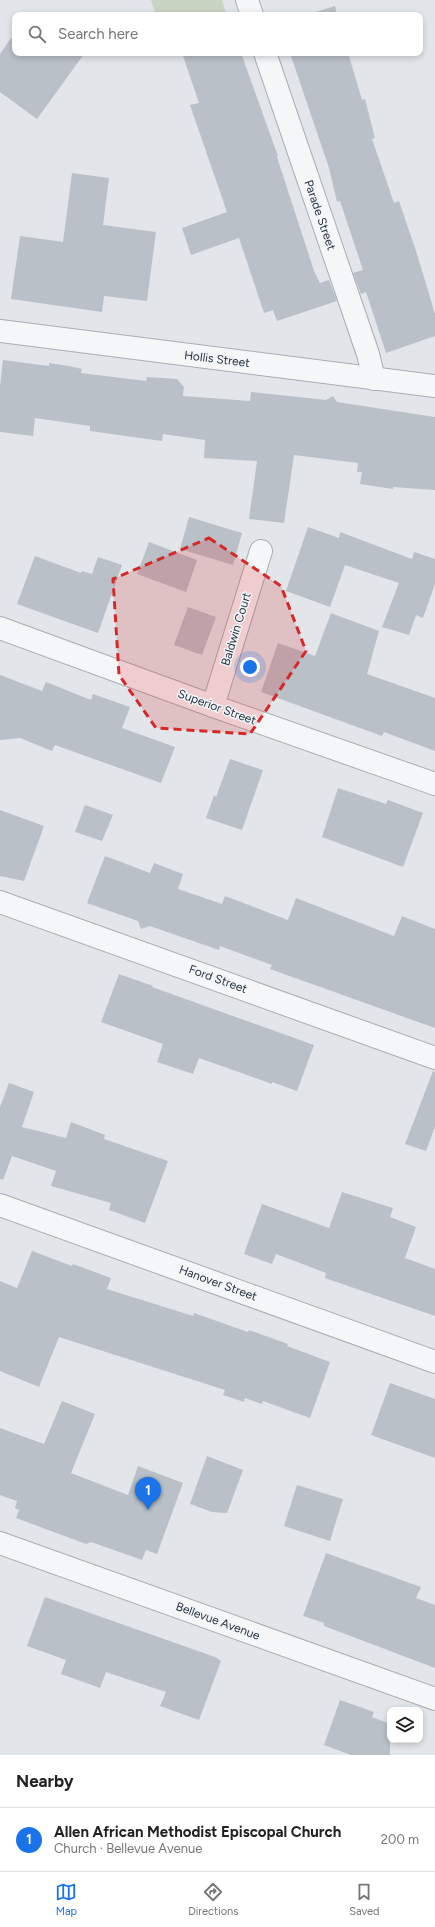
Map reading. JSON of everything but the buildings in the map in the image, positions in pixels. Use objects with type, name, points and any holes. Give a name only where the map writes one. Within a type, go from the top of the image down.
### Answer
[{"type":"street","points":[[247,0],[251,12]]},
{"type":"street","name":"Parade Street","points":[[266,56],[368,354],[374,378]]},
{"type":"street","name":"Hollis Street","points":[[0,331],[435,386]]},
{"type":"street","name":"Baldwin Court","points":[[213,706],[261,551]]},
{"type":"street","name":"Superior Street","points":[[0,628],[213,706],[435,784]]},
{"type":"street","name":"Ford Street","points":[[0,902],[435,1058]]},
{"type":"street","name":"Hanover Street","points":[[0,1205],[435,1362]]},
{"type":"street","name":"Bellevue Avenue","points":[[0,1543],[435,1700]]},
{"type":"highlighted area","points":[[209,538],[281,586],[306,651],[250,734],[156,728],[119,675],[113,579]]},
{"type":"green space","points":[[151,0],[222,0],[226,12],[155,12]]},
{"type":"place","name":"Allen African Methodist Episcopal Church","points":[[148,1510]]}]
